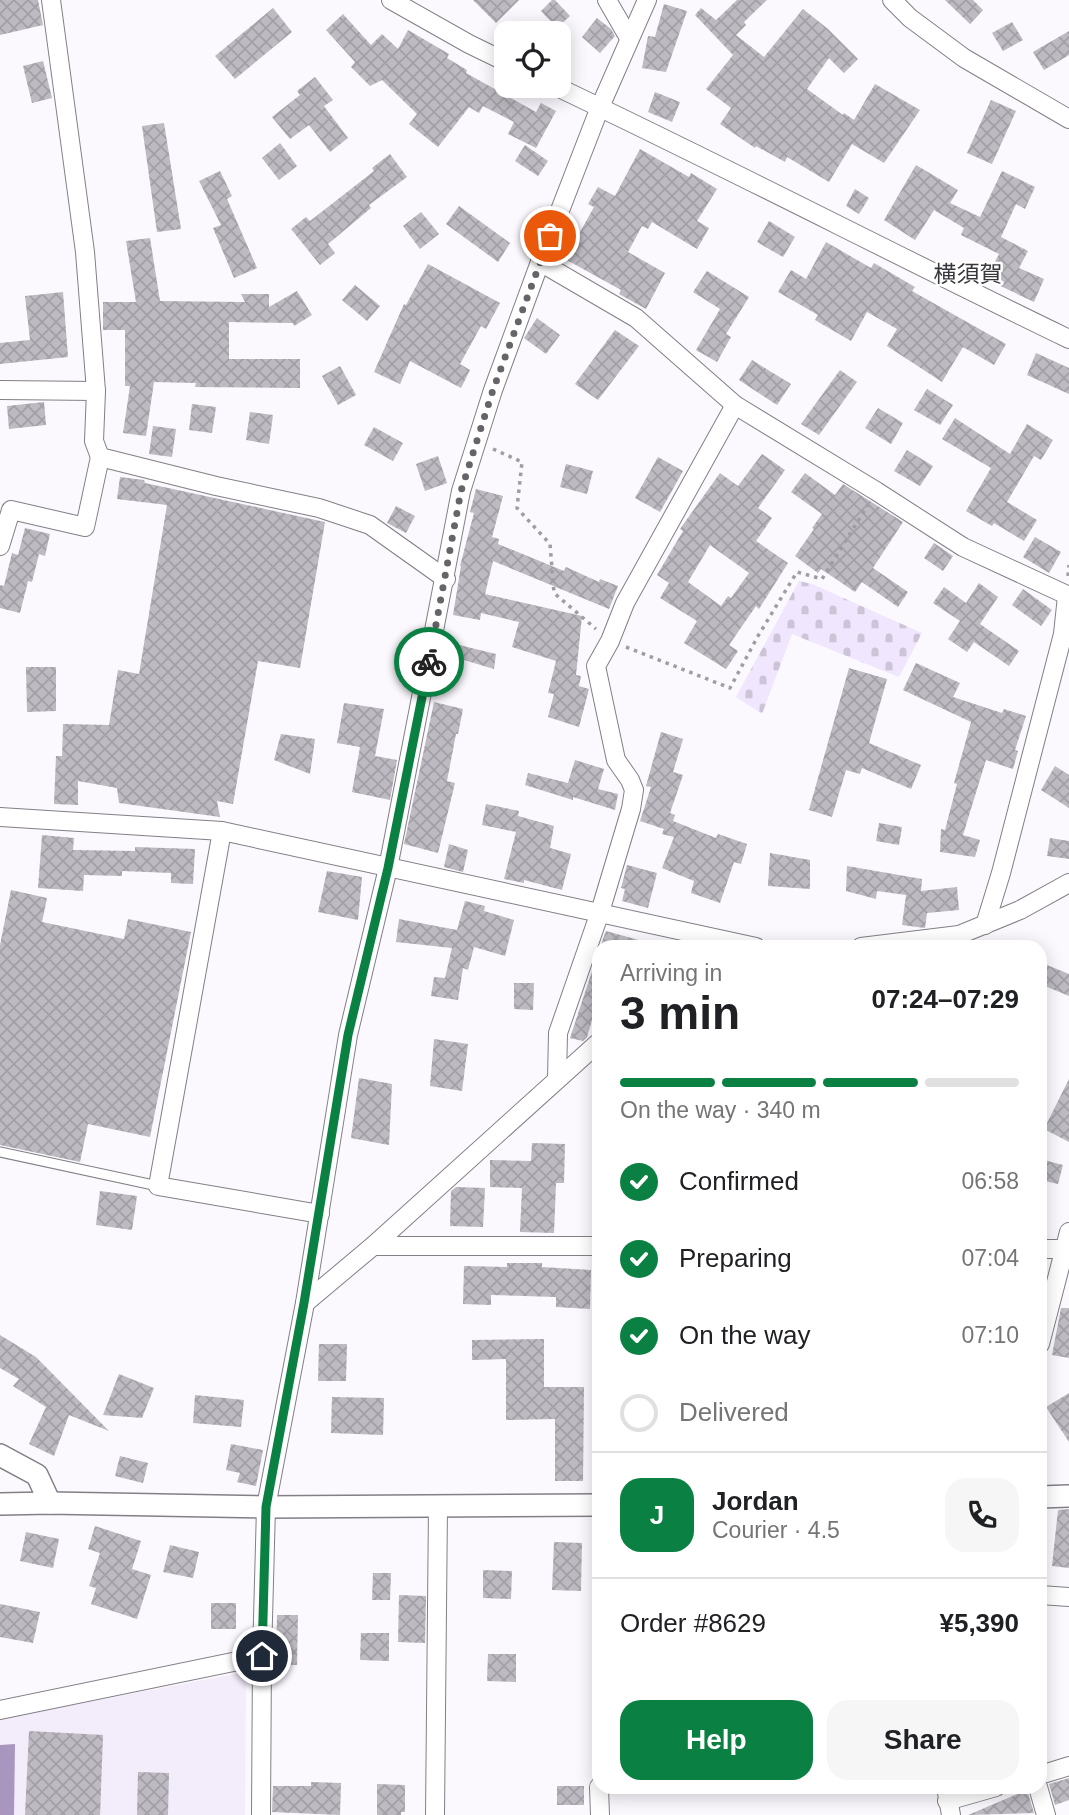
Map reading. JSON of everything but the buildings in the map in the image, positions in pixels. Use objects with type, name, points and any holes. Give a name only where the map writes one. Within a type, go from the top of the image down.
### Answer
[{"type":"street","points":[[0,546],[11,510],[85,527],[100,457],[94,440],[96,391],[85,252],[51,0]]},
{"type":"street","points":[[391,0],[494,56]]},
{"type":"street","points":[[607,0],[629,38]]},
{"type":"street","points":[[261,1815],[266,1507],[320,1214],[348,1035],[388,868],[461,491],[493,390],[540,262],[600,107],[647,0]]},
{"type":"street","points":[[892,0],[910,18],[964,58],[1069,118]]},
{"type":"street","points":[[571,93],[1069,339]]},
{"type":"street","points":[[540,262],[636,318],[735,405],[963,547],[1068,596],[1063,634],[985,925]]},
{"type":"street","points":[[0,390],[96,391]]},
{"type":"street","points":[[557,1079],[558,1033],[600,912],[634,790],[616,760],[596,666],[610,641],[625,603],[735,405]]},
{"type":"street","points":[[100,457],[319,508],[370,525],[446,579]]},
{"type":"street","points":[[0,817],[222,831],[725,940]]},
{"type":"street","points":[[222,831],[158,1186],[320,1214]]},
{"type":"street","points":[[918,940],[959,935],[1020,910],[1069,883]]},
{"type":"street","points":[[304,1303],[373,1246],[592,1048]]},
{"type":"street","points":[[373,1246],[592,1246]]},
{"type":"street","points":[[1047,1249],[1067,1247],[1047,1319]]},
{"type":"street","points":[[0,1455],[37,1475],[50,1503]]},
{"type":"street","points":[[1047,1497],[1069,1496]]},
{"type":"street","points":[[0,1504],[266,1507],[592,1505]]},
{"type":"street","points":[[435,1815],[438,1506]]},
{"type":"street","points":[[1047,1595],[1069,1597]]},
{"type":"street","points":[[0,1710],[262,1656]]},
{"type":"street","points":[[1047,1772],[1069,1766]]},
{"type":"street","points":[[599,1794],[600,1815]]},
{"type":"street","points":[[948,1801],[972,1794]]},
{"type":"street","points":[[1040,1794],[1046,1815]]},
{"type":"lane","points":[[0,1152],[158,1186]]},
{"type":"path","points":[[476,441],[522,462],[517,508],[550,544],[554,593],[610,641],[730,688],[797,572],[822,579],[876,491]]},
{"type":"shaded area","points":[[246,1672],[245,1815],[0,1815],[0,1719]]},
{"type":"shaded area","points":[[15,1744],[14,1815],[0,1815],[0,1745]]},
{"type":"green space","points":[[799,581],[812,584],[922,633],[899,677],[792,634],[762,714],[736,697]]},
{"type":"way so far","points":[[429,662],[461,491],[493,390],[550,236]]},
{"type":"district","name":"横須賀","points":[[968,274]]},
{"type":"route","points":[[262,1656],[266,1507],[320,1214],[348,1035],[388,868],[429,662]]}]
